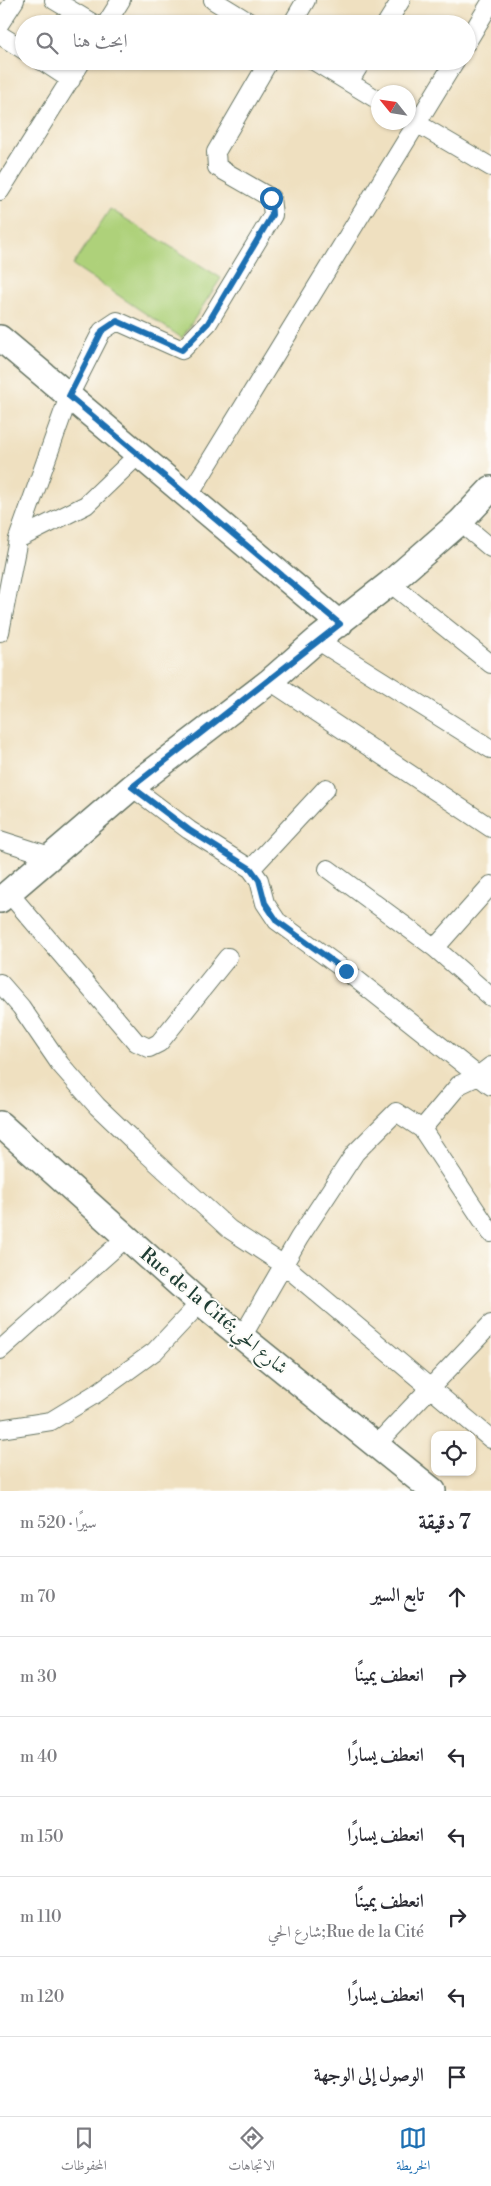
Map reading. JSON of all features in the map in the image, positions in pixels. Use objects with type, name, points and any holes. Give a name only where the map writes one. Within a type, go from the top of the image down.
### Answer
[{"type":"street","points":[[0,23],[15,0]]},
{"type":"street","points":[[54,0],[79,15]]},
{"type":"street","points":[[112,15],[121,0]]},
{"type":"street","points":[[213,0],[237,15]]},
{"type":"street","points":[[297,15],[306,0]]},
{"type":"street","points":[[392,15],[401,0]]},
{"type":"street","points":[[476,27],[491,2]]},
{"type":"street","points":[[0,35],[15,44]]},
{"type":"street","points":[[56,70],[71,80]]},
{"type":"street","points":[[0,191],[77,70]]},
{"type":"street","points":[[1,623],[18,539],[69,396],[102,331],[117,321],[182,350],[208,323],[272,215],[271,198],[217,166],[216,152],[264,70]]},
{"type":"street","points":[[329,70],[371,96]]},
{"type":"street","points":[[349,82],[356,70]]},
{"type":"street","points":[[416,117],[449,70]]},
{"type":"street","points":[[416,123],[490,163]]},
{"type":"street","points":[[188,497],[408,130]]},
{"type":"street","points":[[0,338],[340,624]]},
{"type":"street","points":[[18,539],[86,505],[138,455]]},
{"type":"street","points":[[228,957],[159,1043],[149,1048],[136,1042],[4,896],[132,787],[270,681],[317,640],[340,624],[390,583],[460,522],[491,489]]},
{"type":"street","points":[[460,522],[491,548]]},
{"type":"street","points":[[390,583],[491,664]]},
{"type":"street","points":[[317,640],[491,749]]},
{"type":"street","points":[[270,681],[491,828]]},
{"type":"street","points":[[132,787],[189,830],[251,869],[259,880],[265,903],[277,921],[487,1076]]},
{"type":"street","points":[[251,869],[326,788]]},
{"type":"street","points":[[0,840],[50,856]]},
{"type":"street","points":[[328,869],[435,948],[491,997]]},
{"type":"street","points":[[435,948],[491,885]]},
{"type":"street","points":[[0,983],[21,1007],[60,1064],[97,1106],[145,1152],[229,1228],[284,1264],[491,1439]]},
{"type":"street","points":[[422,1129],[459,1086],[487,1076]]},
{"type":"street","points":[[242,1336],[284,1264],[355,1153],[396,1112],[422,1129],[491,1233]]},
{"type":"street","name":"Rue de la Cité;شارع الحي","points":[[0,1124],[200,1303],[376,1445],[426,1489]]},
{"type":"street","points":[[0,1350],[127,1237]]},
{"type":"street","points":[[0,1429],[51,1421],[97,1394],[155,1351],[200,1303]]},
{"type":"street","points":[[376,1445],[491,1324]]},
{"type":"green space","points":[[110,209],[221,278],[182,338],[73,265]]},
{"type":"route","points":[[271,198],[272,215],[208,323],[182,350],[117,321],[102,331],[69,396],[340,624],[317,640],[270,681],[132,787],[189,830],[251,869],[259,880],[265,903],[277,921],[346,971]]}]
